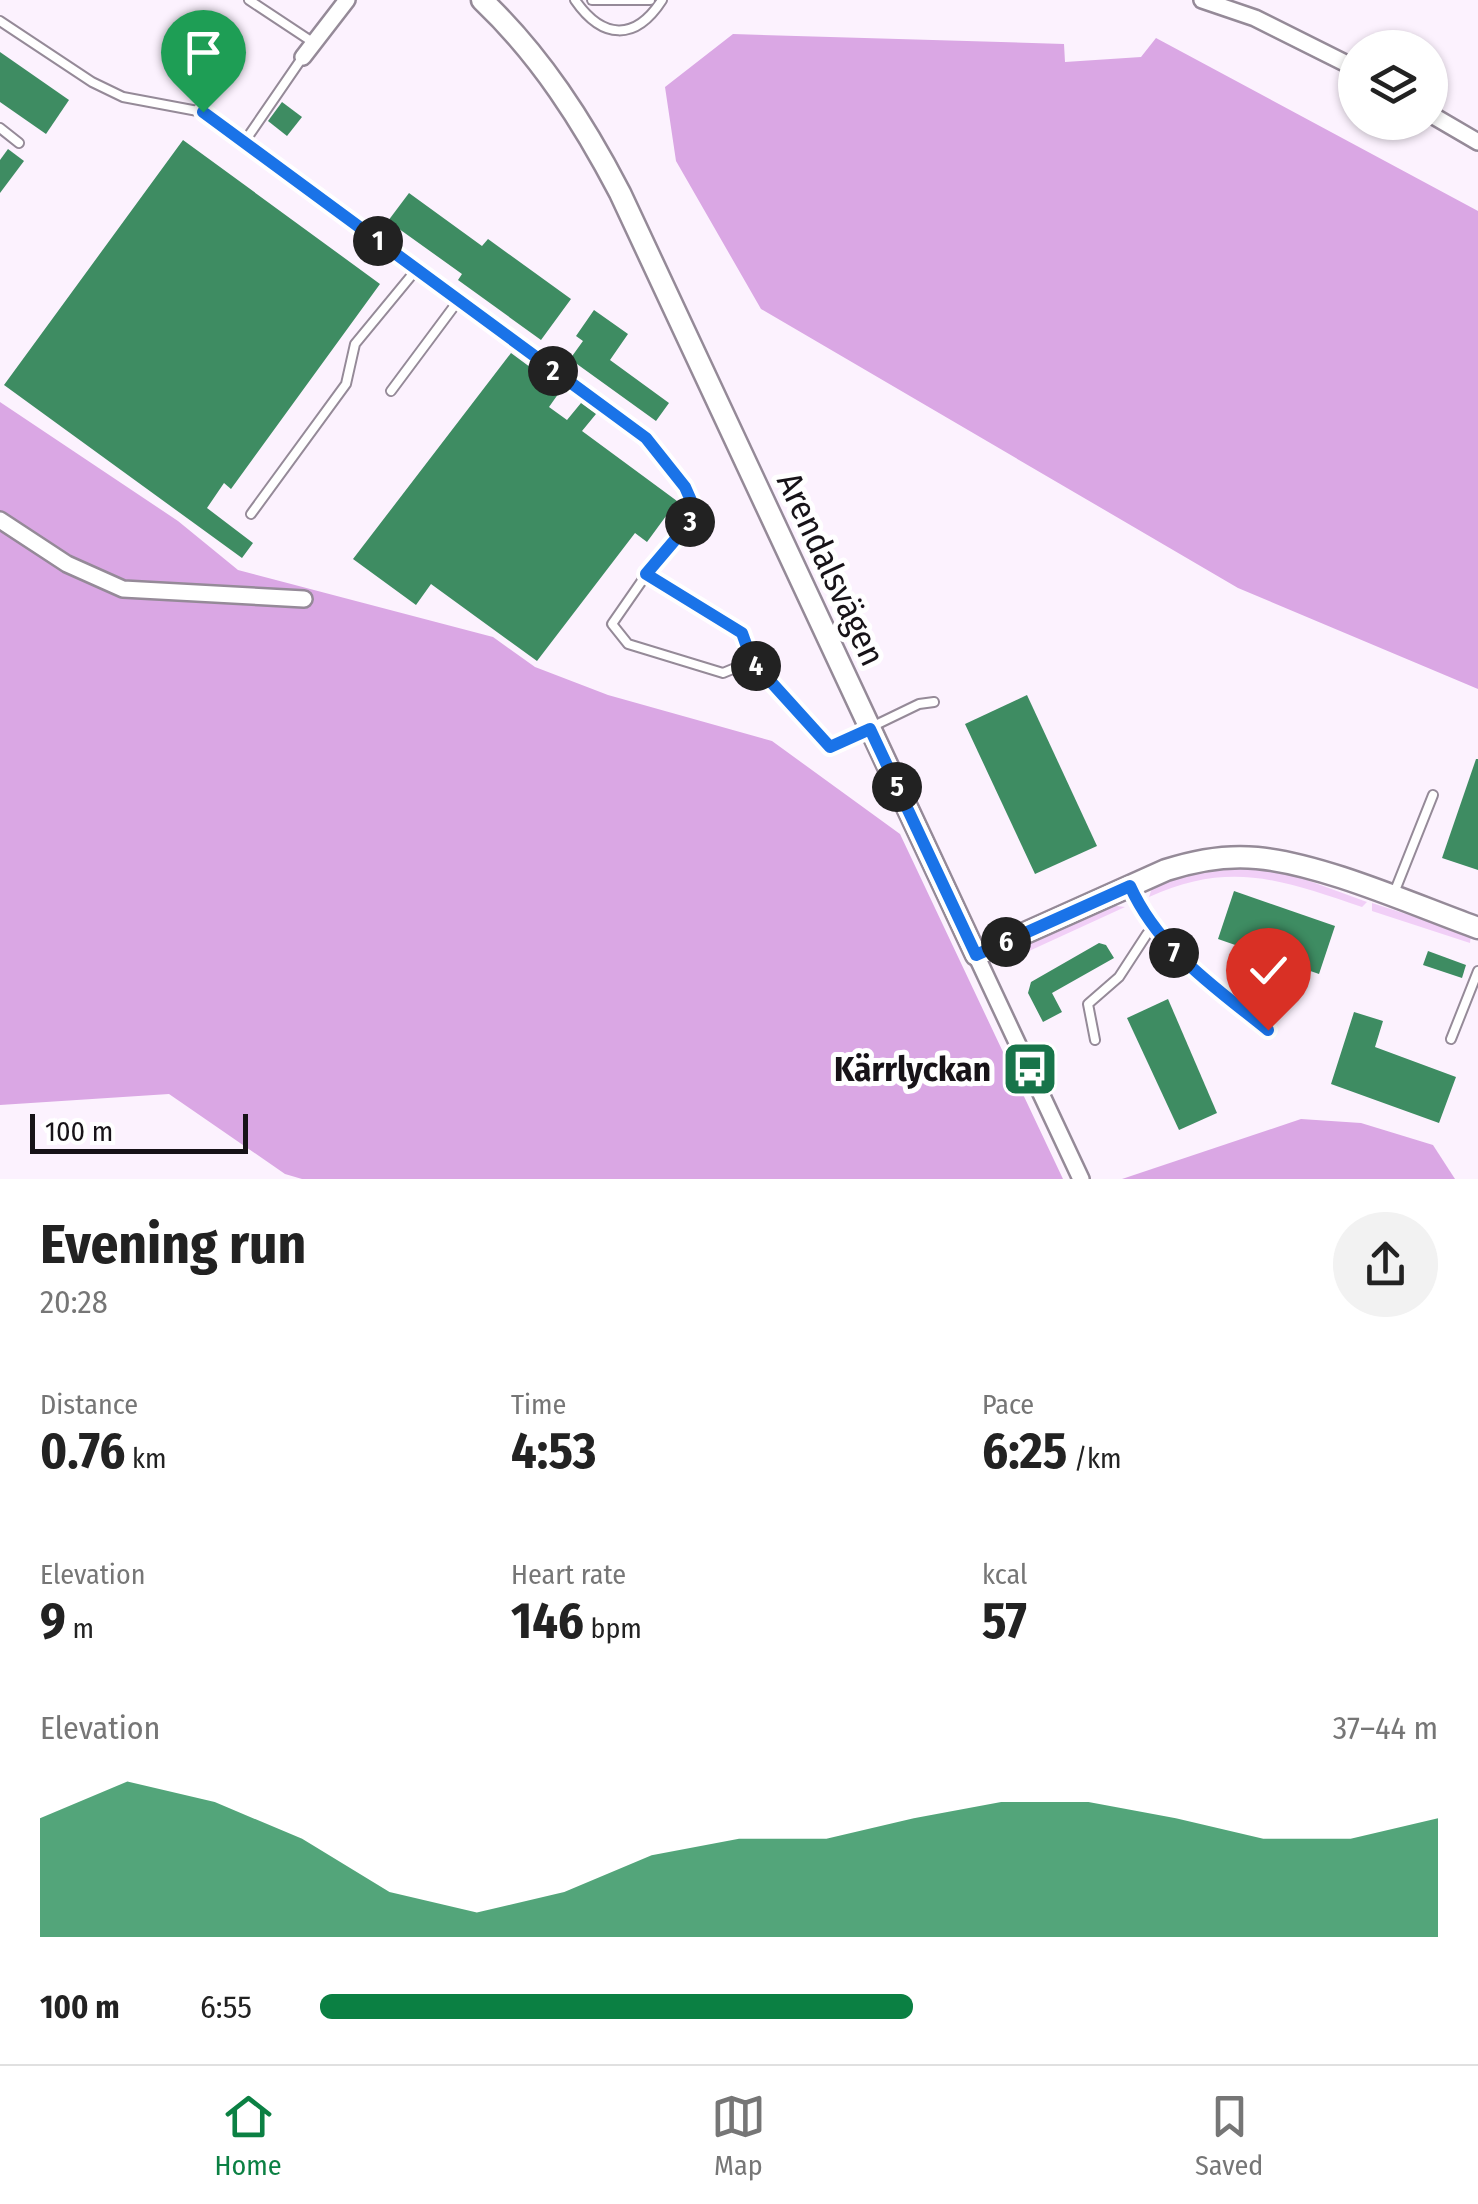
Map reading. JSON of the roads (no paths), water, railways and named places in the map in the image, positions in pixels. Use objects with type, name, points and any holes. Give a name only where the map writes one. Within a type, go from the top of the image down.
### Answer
[{"type":"street","points":[[303,57],[346,0]]},
{"type":"street","points":[[1202,0],[1255,18],[1338,60]]},
{"type":"street","name":"Arendalsvägen","points":[[490,2],[590,137],[628,209],[1081,1179]]},
{"type":"street","points":[[1448,124],[1478,142]]},
{"type":"street","points":[[0,520],[68,564],[124,590],[304,599]]},
{"type":"street","points":[[976,955],[1186,864],[1254,857],[1309,868],[1478,928]]},
{"type":"lane","points":[[250,0],[314,43]]},
{"type":"lane","points":[[574,0],[597,26],[616,31],[630,30],[648,19],[662,0]]},
{"type":"lane","points":[[592,0],[650,0]]},
{"type":"lane","points":[[0,21],[107,90],[135,101],[203,112],[646,438],[685,487],[697,514],[646,574],[612,624],[628,644],[723,673],[752,661]]},
{"type":"lane","points":[[245,142],[303,57]]},
{"type":"lane","points":[[0,128],[20,143]]},
{"type":"lane","points":[[251,514],[346,384],[355,344],[416,270]]},
{"type":"lane","points":[[391,391],[458,301]]},
{"type":"lane","points":[[646,574],[742,633],[752,661],[830,747],[919,704],[934,702]]},
{"type":"lane","points":[[1392,898],[1434,795]]},
{"type":"lane","points":[[1130,886],[1173,952],[1268,1030]]},
{"type":"lane","points":[[1095,1040],[1088,1004],[1120,976],[1146,934],[1154,928]]},
{"type":"lane","points":[[1450,1038],[1478,971]]},
{"type":"place","name":"Kärrlyckan","points":[[1030,1069]]}]
